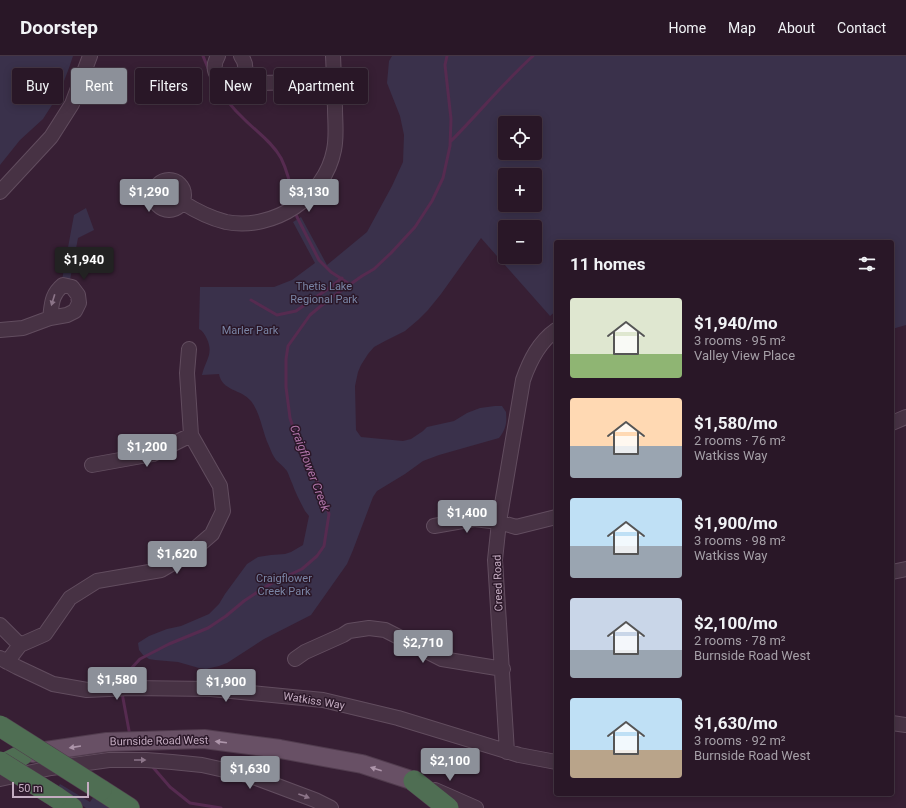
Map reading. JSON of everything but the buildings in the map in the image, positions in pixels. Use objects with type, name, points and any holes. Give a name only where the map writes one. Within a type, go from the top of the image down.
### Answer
[{"type":"highway","points":[[0,726],[129,808]]},
{"type":"highway","points":[[0,763],[22,755]]},
{"type":"highway","points":[[0,763],[64,803]]},
{"type":"highway","points":[[414,781],[448,808]]},
{"type":"main road","name":"Burnside Road West","points":[[0,759],[107,742],[204,739],[280,749],[362,764],[414,781]]},
{"type":"street","points":[[0,192],[52,137],[72,104],[90,56]]},
{"type":"street","points":[[215,68],[215,63],[218,56]]},
{"type":"street","points":[[240,56],[244,60],[245,68]]},
{"type":"street","points":[[333,56],[333,68]]},
{"type":"street","points":[[182,202],[198,212],[214,218],[228,222],[243,223],[272,219],[297,206],[307,198],[315,188],[324,176],[330,164],[336,137],[335,104]]},
{"type":"street","points":[[0,330],[23,328],[50,318]]},
{"type":"street","name":"Creed Road","points":[[507,752],[495,560],[499,522],[524,380],[528,366],[537,350],[549,335],[554,331]]},
{"type":"street","points":[[4,660],[20,645],[44,634],[70,598],[97,582],[161,570],[190,553],[212,534],[222,511],[220,486],[191,435],[187,373],[190,349]]},
{"type":"street","points":[[894,422],[906,417]]},
{"type":"street","points":[[92,465],[153,454],[191,435]]},
{"type":"street","points":[[434,526],[474,519],[499,522],[516,527],[554,518]]},
{"type":"street","points":[[894,572],[906,569]]},
{"type":"street","points":[[0,625],[20,645]]},
{"type":"street","points":[[295,660],[304,652],[349,631],[369,628],[385,630],[442,659],[503,669]]},
{"type":"street","name":"Watkiss Way","points":[[4,660],[53,684],[87,690],[131,688],[211,688],[323,700],[398,718],[507,752],[554,762]]},
{"type":"street","points":[[894,723],[906,725]]},
{"type":"street","name":"Burnside Road West","points":[[0,779],[51,768],[109,760],[172,762],[202,765],[251,776],[315,800],[331,808]]},
{"type":"street","name":"Burnside Road West","points":[[414,781],[476,808]]},
{"type":"green space","points":[[0,56],[73,56],[63,84],[63,68],[12,68],[12,104],[53,104],[43,119],[20,140],[0,165]]},
{"type":"green space","points":[[392,56],[906,56],[906,325],[894,328],[894,240],[554,240],[554,313],[550,316],[504,264],[542,264],[542,220],[498,220],[498,257],[481,238],[428,310],[405,331],[374,347],[368,354],[358,372],[355,386],[356,430],[361,437],[403,441],[411,439],[427,427],[454,421],[467,413],[480,408],[502,406],[506,412],[506,423],[505,429],[499,438],[423,461],[377,491],[373,497],[347,564],[311,615],[264,639],[227,663],[219,666],[206,669],[178,662],[149,659],[139,650],[138,643],[149,636],[167,629],[181,626],[209,614],[219,604],[247,564],[258,557],[285,554],[303,545],[309,516],[298,497],[287,471],[273,455],[259,417],[251,401],[247,397],[224,384],[219,374],[202,375],[210,349],[203,332],[199,329],[200,287],[274,287],[292,280],[315,263],[293,222],[301,217],[327,265],[367,232],[403,162],[404,135],[400,116],[387,83],[389,61]]},
{"type":"green space","points":[[86,208],[94,230],[78,238],[70,280],[62,280],[74,215]]},
{"type":"green space","points":[[60,784],[90,802],[94,796],[113,808],[86,808],[57,789]]},
{"type":"waterway","points":[[203,56],[210,73]]},
{"type":"waterway","name":"Craigflower Creek","points":[[124,683],[126,674],[140,659],[169,644],[208,628],[262,589],[302,569],[317,556],[324,546],[329,514],[318,483],[302,454],[290,418],[286,387],[286,359],[288,346],[310,315],[328,300],[374,269],[391,253],[415,227],[432,201],[443,178],[450,146],[451,119],[445,65],[447,56]]},
{"type":"waterway","points":[[451,141],[512,76],[533,56]]},
{"type":"waterway","points":[[230,104],[269,142],[281,158],[287,174],[294,202]]},
{"type":"waterway","points":[[295,212],[319,260],[331,272],[351,285]]},
{"type":"waterway","points":[[251,300],[277,315],[296,311],[342,278]]},
{"type":"waterway","name":"Craigflower Creek","points":[[122,693],[130,736]]},
{"type":"waterway","name":"Craigflower Creek","points":[[151,765],[170,787],[190,803],[221,808]]},
{"type":"park label","name":"Thetis Lake Regional Park","points":[[324,292]]},
{"type":"park label","name":"Marler Park","points":[[250,330]]},
{"type":"park label","name":"Craigflower Creek Park","points":[[284,584]]}]
